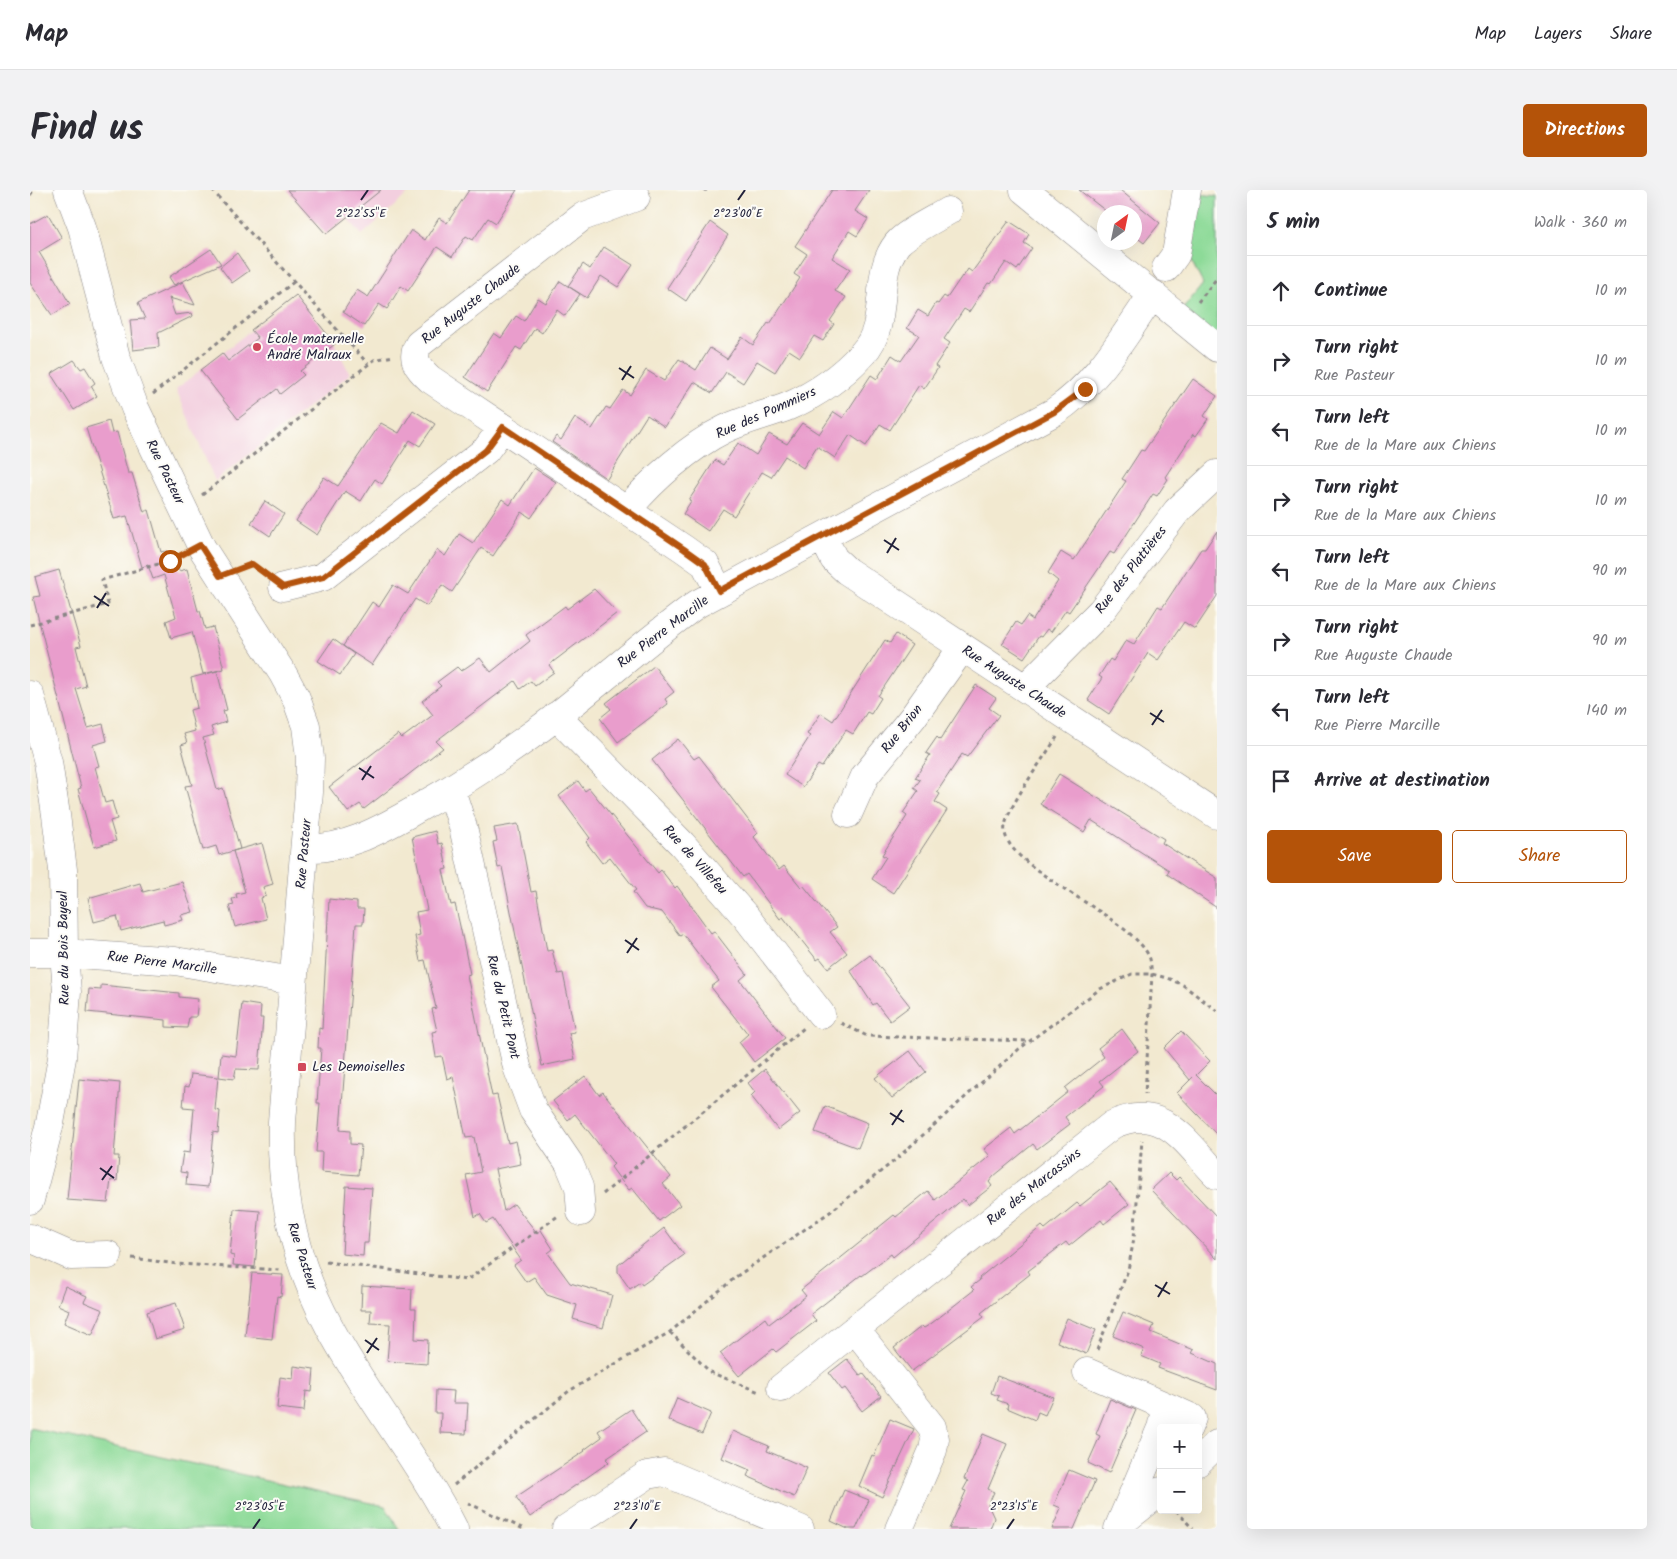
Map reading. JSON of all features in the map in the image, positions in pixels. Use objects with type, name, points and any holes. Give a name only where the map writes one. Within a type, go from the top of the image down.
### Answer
[{"type":"street","name":"Rue Pasteur","points":[[68,190],[82,227],[116,356],[135,408],[200,545],[284,674],[296,698],[306,726],[310,758],[305,848],[293,981],[281,1155],[290,1223],[303,1265],[329,1327],[450,1492],[454,1529]]},
{"type":"street","points":[[1024,190],[1217,348]]},
{"type":"street","points":[[1166,268],[1176,254],[1187,190]]},
{"type":"street","name":"Rue Auguste Chaude","points":[[636,197],[582,217],[419,344],[414,352],[419,369],[430,379],[705,564],[719,591]]},
{"type":"street","name":"Rue des Pommiers","points":[[627,510],[646,487],[707,439],[725,429],[789,406],[811,395],[830,383],[863,353],[878,328],[883,273],[889,257],[898,242],[948,211]]},
{"type":"street","name":"Rue Pierre Marcille","points":[[305,848],[325,849],[344,844],[451,790],[556,716],[659,632],[719,591],[823,537],[1071,401],[1100,371],[1153,294]]},
{"type":"street","points":[[283,587],[323,577],[486,450],[503,427]]},
{"type":"street","name":"Rue des Plattières","points":[[1025,688],[1102,610],[1177,511],[1217,474]]},
{"type":"street","name":"Rue Auguste Chaude","points":[[823,537],[834,559],[847,571],[1217,815]]},
{"type":"street","name":"Rue Brion","points":[[848,814],[865,776],[913,716],[962,648]]},
{"type":"street","name":"Rue du Bois Bayeul","points":[[30,695],[48,762],[63,870],[64,953],[67,992],[62,1058],[50,1123],[30,1200]]},
{"type":"street","name":"Rue de Villefeu","points":[[556,716],[682,844],[746,917],[821,1014]]},
{"type":"street","name":"Rue du Petit Pont","points":[[451,790],[463,827],[517,1066],[533,1110],[569,1163],[578,1186],[581,1212]]},
{"type":"street","name":"Rue Pierre Marcille","points":[[30,953],[64,953],[175,961],[293,981]]},
{"type":"street","points":[[1143,1117],[1156,1119],[1174,1130],[1217,1175]]},
{"type":"street","name":"Rue des Marcassins","points":[[781,1388],[1112,1125],[1131,1118],[1143,1117]]},
{"type":"street","points":[[30,1238],[71,1256],[108,1255]]},
{"type":"street","points":[[856,1329],[932,1426],[935,1439],[933,1450],[899,1529]]},
{"type":"street","points":[[1087,1372],[1164,1421],[1192,1418],[1190,1424]]},
{"type":"street","points":[[1128,1527],[1164,1421]]},
{"type":"street","points":[[1202,1458],[1217,1444]]},
{"type":"street","points":[[566,1529],[647,1475],[664,1472],[800,1529]]},
{"type":"street","points":[[1128,1527],[1157,1496]]},
{"type":"path","points":[[30,195],[34,190]]},
{"type":"path","points":[[212,190],[368,364]]},
{"type":"path","points":[[1184,320],[1217,278]]},
{"type":"path","points":[[135,408],[295,281]]},
{"type":"path","points":[[183,508],[368,364],[374,360],[414,352]]},
{"type":"path","points":[[30,625],[108,604],[102,580],[170,561],[200,545]]},
{"type":"path","points":[[220,576],[252,564],[283,587]]},
{"type":"path","points":[[1069,717],[1010,811],[1004,828],[1005,835],[1017,853],[1033,866],[1132,936],[1150,958],[1152,974],[1134,1238],[1128,1270],[1087,1372]]},
{"type":"path","points":[[450,1492],[570,1391],[670,1332],[737,1276],[830,1212],[894,1160],[1030,1041],[1100,989],[1132,974],[1152,974],[1183,985],[1217,1012]]},
{"type":"path","points":[[108,1255],[177,1264],[303,1265],[467,1280],[557,1216],[581,1212],[821,1014],[866,1036],[1030,1041]]},
{"type":"path","points":[[670,1332],[710,1372],[770,1396],[781,1388]]},
{"type":"path","points":[[464,1500],[524,1529]]},
{"type":"path","points":[[1180,1514],[1193,1529]]},
{"type":"shaded area","points":[[324,190],[412,190],[362,235]]},
{"type":"shaded area","points":[[296,295],[335,344],[350,374],[215,481],[176,389]]},
{"type":"green space","points":[[1199,194],[1217,196],[1217,348],[1178,315],[1203,284],[1189,256]]},
{"type":"green space","points":[[30,1428],[385,1506],[399,1529],[30,1529]]},
{"type":"building","points":[[287,190],[381,190],[326,234]]},
{"type":"building","points":[[469,190],[517,190],[496,223],[488,218],[473,240],[466,236],[452,257],[437,247],[408,291],[401,286],[387,309],[379,304],[364,326],[343,312],[357,290],[368,297],[411,230],[425,240],[439,218],[447,223]]},
{"type":"building","points":[[832,190],[869,190],[855,211],[868,219],[857,236],[849,231],[832,258],[850,269],[835,291],[846,297],[830,321],[834,324],[823,341],[814,336],[800,357],[789,350],[775,372],[757,361],[743,383],[726,372],[712,393],[694,382],[665,427],[647,415],[607,479],[552,442],[556,436],[561,440],[575,418],[592,429],[606,407],[610,409],[623,390],[630,395],[646,370],[664,381],[679,359],[696,370],[710,348],[727,359],[742,337],[753,345],[768,323],[770,324],[800,278],[794,274],[807,254],[795,246]]},
{"type":"building","points":[[1079,190],[1120,190],[1138,205],[1098,205]]},
{"type":"building","points":[[1142,208],[1160,223],[1144,243],[1142,241]]},
{"type":"building","points":[[48,214],[62,238],[39,252],[70,304],[52,315],[30,283],[30,224]]},
{"type":"building","points":[[1009,221],[1029,234],[1024,243],[1032,248],[1017,270],[1006,262],[991,284],[988,283],[969,312],[964,309],[944,339],[950,343],[935,366],[938,368],[924,389],[919,385],[890,430],[880,424],[866,446],[850,435],[835,458],[817,446],[803,468],[785,456],[771,477],[762,472],[734,516],[723,509],[708,531],[683,514],[691,501],[689,500],[715,460],[723,465],[738,443],[756,455],[769,434],[787,444],[802,423],[819,434],[834,412],[843,418],[871,375],[877,379],[892,355],[901,361],[919,335],[907,328],[918,310],[928,316],[936,303],[938,304],[944,296],[947,298],[968,269],[972,272]]},
{"type":"building","points":[[710,222],[728,235],[686,301],[667,288]]},
{"type":"building","points":[[604,247],[633,265],[618,287],[601,276],[587,298],[568,286],[583,264],[590,269]]},
{"type":"building","points":[[211,249],[221,264],[174,285],[169,277]]},
{"type":"building","points":[[237,253],[249,271],[232,283],[220,267]]},
{"type":"building","points":[[560,281],[580,294],[565,316],[557,310],[542,333],[535,328],[521,350],[516,347],[487,392],[465,377],[494,333],[501,338],[516,316],[524,321],[538,298],[546,303]]},
{"type":"building","points":[[183,282],[195,305],[169,298],[175,315],[192,313],[193,316],[158,333],[159,347],[133,350],[130,320],[145,319],[138,303]]},
{"type":"building","points":[[296,295],[335,344],[300,371],[304,375],[280,394],[277,389],[238,419],[200,370],[222,353],[228,361],[258,338],[251,330]]},
{"type":"building","points":[[74,360],[81,369],[85,367],[95,383],[91,386],[97,396],[74,410],[51,374]]},
{"type":"building","points":[[1193,379],[1217,396],[1204,416],[1208,419],[1196,436],[1193,434],[1165,477],[1168,479],[1157,496],[1153,494],[1114,554],[1110,552],[1069,612],[1066,610],[1051,632],[1047,629],[1041,637],[1039,636],[1024,658],[1002,644],[1016,622],[1021,625],[1027,616],[1033,620],[1058,581],[1048,573],[1061,552],[1074,560],[1126,481],[1122,479],[1141,450],[1144,451]]},
{"type":"building","points":[[413,410],[435,424],[420,446],[410,440],[382,484],[375,479],[361,501],[345,491],[317,535],[296,521],[324,477],[338,486],[381,423],[399,433]]},
{"type":"building","points":[[109,421],[112,433],[117,432],[128,473],[132,473],[144,512],[149,510],[161,552],[167,551],[170,564],[177,562],[179,571],[187,569],[198,611],[200,611],[205,629],[213,627],[224,669],[203,674],[192,632],[171,638],[166,621],[176,617],[164,575],[153,579],[148,565],[142,567],[127,516],[114,519],[86,428]]},
{"type":"building","points":[[534,468],[556,482],[531,518],[522,512],[493,556],[481,548],[452,592],[442,585],[427,606],[415,599],[372,665],[343,646],[372,602],[379,607],[393,585],[408,594],[437,550],[445,556],[459,534],[473,543],[502,499],[510,505]]},
{"type":"building","points":[[265,501],[284,514],[270,536],[251,523]]},
{"type":"building","points":[[1217,531],[1217,596],[1195,629],[1184,622],[1158,660],[1148,653],[1109,714],[1088,700],[1102,678],[1099,676],[1110,659],[1113,661],[1126,640],[1134,644],[1158,606],[1162,608],[1201,549],[1205,549]]},
{"type":"building","points":[[59,570],[81,646],[76,647],[86,686],[76,689],[88,728],[103,724],[107,741],[93,745],[99,766],[95,767],[105,803],[112,801],[117,819],[110,821],[116,841],[94,847],[78,789],[81,788],[33,597],[40,596],[35,577]]},
{"type":"building","points":[[594,589],[617,613],[549,665],[554,672],[535,686],[531,681],[520,689],[515,681],[436,741],[443,748],[364,809],[360,804],[348,812],[329,787],[398,734],[402,738],[433,715],[422,701],[441,686],[437,682],[457,667],[461,671],[480,658],[491,672],[530,641],[526,635],[565,606],[567,609]]},
{"type":"building","points":[[896,634],[912,645],[878,696],[881,698],[871,714],[867,712],[853,734],[846,730],[822,767],[818,765],[803,787],[785,775],[810,736],[807,734],[821,713],[833,721],[885,640],[890,643]]},
{"type":"building","points":[[333,639],[354,654],[340,675],[318,661]]},
{"type":"building","points":[[654,666],[674,692],[665,699],[668,704],[618,742],[600,718],[611,709],[606,703]]},
{"type":"building","points":[[217,671],[227,710],[223,711],[226,722],[211,727],[214,735],[203,738],[217,790],[223,788],[240,849],[219,855],[216,846],[203,850],[185,786],[192,785],[181,745],[187,743],[184,734],[195,731],[190,710],[197,708],[191,678]]},
{"type":"building","points":[[976,685],[996,698],[989,708],[999,715],[967,757],[962,754],[937,792],[940,794],[935,802],[947,810],[893,893],[872,879],[886,857],[882,855],[907,816],[903,813],[918,791],[914,788],[920,780],[915,778],[930,755],[926,753],[937,737],[940,740]]},
{"type":"building","points":[[678,739],[694,759],[699,756],[713,774],[758,833],[754,837],[779,870],[784,866],[801,887],[803,885],[837,927],[830,932],[847,953],[828,968],[820,958],[817,960],[783,917],[780,919],[747,874],[743,877],[652,760]]},
{"type":"building","points":[[1059,774],[1164,839],[1162,843],[1217,878],[1217,908],[1167,874],[1169,870],[1091,820],[1084,832],[1040,804]]},
{"type":"building","points":[[578,781],[585,791],[589,788],[658,873],[661,870],[675,888],[677,886],[711,933],[714,931],[747,974],[740,980],[785,1038],[754,1062],[739,1042],[748,1034],[711,987],[719,981],[683,934],[680,936],[662,912],[645,908],[633,892],[636,890],[610,857],[602,863],[586,842],[590,838],[559,796]]},
{"type":"building","points":[[518,824],[531,892],[536,891],[547,951],[552,950],[558,974],[563,973],[575,1032],[569,1033],[575,1059],[542,1066],[502,867],[498,868],[493,842],[497,841],[494,828]]},
{"type":"building","points":[[435,831],[438,844],[442,843],[447,869],[443,870],[451,905],[455,904],[460,926],[470,974],[467,975],[492,1096],[497,1095],[508,1143],[516,1141],[521,1164],[495,1169],[504,1211],[514,1204],[537,1233],[541,1230],[553,1249],[548,1253],[570,1283],[612,1295],[603,1328],[573,1319],[577,1305],[547,1295],[534,1277],[526,1282],[514,1265],[521,1260],[493,1219],[486,1223],[480,1214],[475,1217],[466,1175],[481,1172],[474,1137],[466,1138],[453,1077],[447,1079],[442,1056],[436,1057],[432,1032],[437,1031],[432,1009],[436,1008],[425,960],[420,961],[415,936],[420,935],[416,912],[427,910],[412,837]]},
{"type":"building","points":[[262,843],[273,884],[263,887],[266,896],[261,898],[266,919],[235,927],[229,906],[234,905],[232,899],[237,898],[236,894],[245,892],[233,851]]},
{"type":"building","points":[[182,882],[193,912],[181,915],[183,920],[164,925],[163,920],[121,931],[117,916],[94,922],[88,898],[140,883],[143,892]]},
{"type":"building","points":[[329,899],[357,902],[357,909],[364,909],[363,924],[356,924],[340,1130],[350,1131],[350,1144],[361,1145],[358,1175],[321,1172],[322,1152],[316,1152],[320,1103],[317,1103],[321,1048],[318,1048],[319,1028],[322,1029]]},
{"type":"building","points":[[870,955],[910,1006],[890,1021],[876,1003],[873,1005],[850,970]]},
{"type":"building","points":[[101,985],[179,993],[179,997],[198,999],[196,1017],[189,1017],[187,1028],[166,1027],[166,1020],[87,1012],[89,989],[101,990]]},
{"type":"building","points":[[242,1003],[261,1006],[260,1018],[263,1018],[259,1070],[236,1069],[234,1079],[219,1077],[221,1054],[236,1056]]},
{"type":"building","points":[[1122,1029],[1138,1051],[1100,1081],[1104,1086],[1065,1117],[1070,1124],[1037,1149],[1033,1144],[994,1176],[989,1182],[992,1186],[968,1205],[963,1199],[893,1257],[891,1254],[861,1275],[811,1314],[816,1321],[776,1352],[773,1349],[739,1376],[720,1353],[765,1318],[769,1324],[806,1296],[801,1290],[894,1215],[896,1217],[928,1191],[935,1200],[990,1156],[984,1149],[1011,1128],[1015,1134],[1068,1092],[1065,1088],[1104,1057],[1098,1048]]},
{"type":"building","points":[[1181,1031],[1210,1061],[1196,1075],[1217,1096],[1217,1135],[1177,1093],[1190,1080],[1164,1048]]},
{"type":"building","points":[[910,1051],[926,1072],[892,1098],[875,1078]]},
{"type":"building","points":[[765,1069],[800,1113],[778,1130],[751,1096],[755,1092],[748,1083]]},
{"type":"building","points":[[191,1074],[218,1077],[215,1110],[220,1111],[218,1133],[213,1132],[208,1187],[186,1185],[187,1173],[180,1172],[183,1152],[190,1153],[194,1108],[183,1107],[185,1086],[189,1087]]},
{"type":"building","points":[[585,1076],[599,1095],[603,1092],[671,1177],[663,1184],[680,1205],[659,1221],[632,1188],[629,1190],[619,1178],[611,1167],[614,1164],[575,1114],[568,1120],[553,1101]]},
{"type":"building","points":[[79,1079],[120,1083],[114,1156],[119,1156],[117,1181],[111,1180],[108,1203],[67,1200]]},
{"type":"building","points":[[825,1106],[868,1123],[858,1148],[815,1132]]},
{"type":"building","points":[[1169,1173],[1176,1180],[1179,1177],[1217,1217],[1217,1259],[1151,1190]]},
{"type":"building","points":[[1110,1182],[1129,1204],[1104,1224],[1101,1220],[1069,1246],[1066,1242],[1028,1271],[1030,1274],[981,1313],[984,1317],[912,1371],[894,1348],[922,1326],[924,1328],[932,1323],[974,1290],[971,1287],[980,1280],[979,1278],[1042,1226],[1045,1229],[1077,1203],[1080,1206]]},
{"type":"building","points":[[346,1186],[372,1188],[368,1243],[364,1243],[363,1256],[342,1254]]},
{"type":"building","points":[[234,1209],[260,1211],[255,1267],[233,1265],[234,1256],[230,1255]]},
{"type":"building","points":[[664,1228],[684,1255],[642,1285],[640,1282],[630,1289],[618,1272],[618,1265]]},
{"type":"building","points":[[252,1273],[283,1275],[281,1297],[277,1296],[272,1339],[245,1336]]},
{"type":"building","points":[[65,1286],[87,1296],[84,1302],[103,1310],[92,1335],[64,1323],[69,1310],[58,1305]]},
{"type":"building","points":[[362,1286],[412,1289],[411,1309],[416,1309],[415,1339],[428,1340],[427,1364],[387,1361],[390,1324],[370,1323],[371,1310],[361,1310]]},
{"type":"building","points":[[176,1303],[185,1330],[155,1339],[147,1312]]},
{"type":"building","points":[[1123,1312],[1154,1325],[1151,1332],[1194,1350],[1192,1353],[1217,1364],[1217,1390],[1158,1368],[1160,1364],[1141,1356],[1144,1349],[1113,1336]]},
{"type":"building","points":[[1067,1318],[1096,1330],[1086,1354],[1057,1342]]},
{"type":"building","points":[[847,1359],[860,1375],[863,1373],[881,1396],[862,1411],[845,1388],[842,1390],[829,1373]]},
{"type":"building","points":[[294,1366],[314,1369],[312,1392],[306,1391],[304,1411],[277,1408],[280,1377],[293,1379]]},
{"type":"building","points":[[997,1376],[1053,1397],[1045,1415],[1038,1412],[1035,1420],[1007,1408],[1008,1404],[997,1400],[999,1396],[991,1393]]},
{"type":"building","points":[[436,1390],[454,1391],[453,1403],[468,1403],[466,1434],[440,1433],[441,1413],[435,1413]]},
{"type":"building","points":[[677,1398],[711,1413],[702,1434],[668,1420]]},
{"type":"building","points":[[1110,1399],[1136,1410],[1109,1473],[1088,1463],[1100,1436],[1096,1434]]},
{"type":"building","points":[[631,1409],[646,1432],[606,1459],[609,1462],[530,1517],[516,1497],[585,1451],[602,1437],[598,1431]]},
{"type":"building","points":[[890,1419],[914,1429],[882,1497],[859,1486]]},
{"type":"building","points":[[733,1431],[769,1446],[767,1451],[807,1468],[794,1497],[747,1476],[750,1470],[722,1458]]},
{"type":"building","points":[[983,1434],[1007,1444],[988,1489],[994,1492],[988,1505],[994,1518],[990,1529],[949,1529],[966,1491],[963,1490],[968,1481],[964,1479]]},
{"type":"building","points":[[1069,1470],[1095,1481],[1074,1529],[1052,1529],[1061,1508],[1054,1505]]},
{"type":"building","points":[[844,1490],[869,1500],[856,1529],[848,1529],[831,1521]]},
{"type":"place","name":"École maternelle André Malraux","points":[[257,347]]},
{"type":"place","name":"Les Demoiselles","points":[[302,1067]]},
{"type":"route","points":[[170,561],[200,545],[220,576],[252,564],[283,587],[323,577],[486,450],[503,427],[705,564],[719,591],[903,495],[1054,412],[1085,389]]}]
